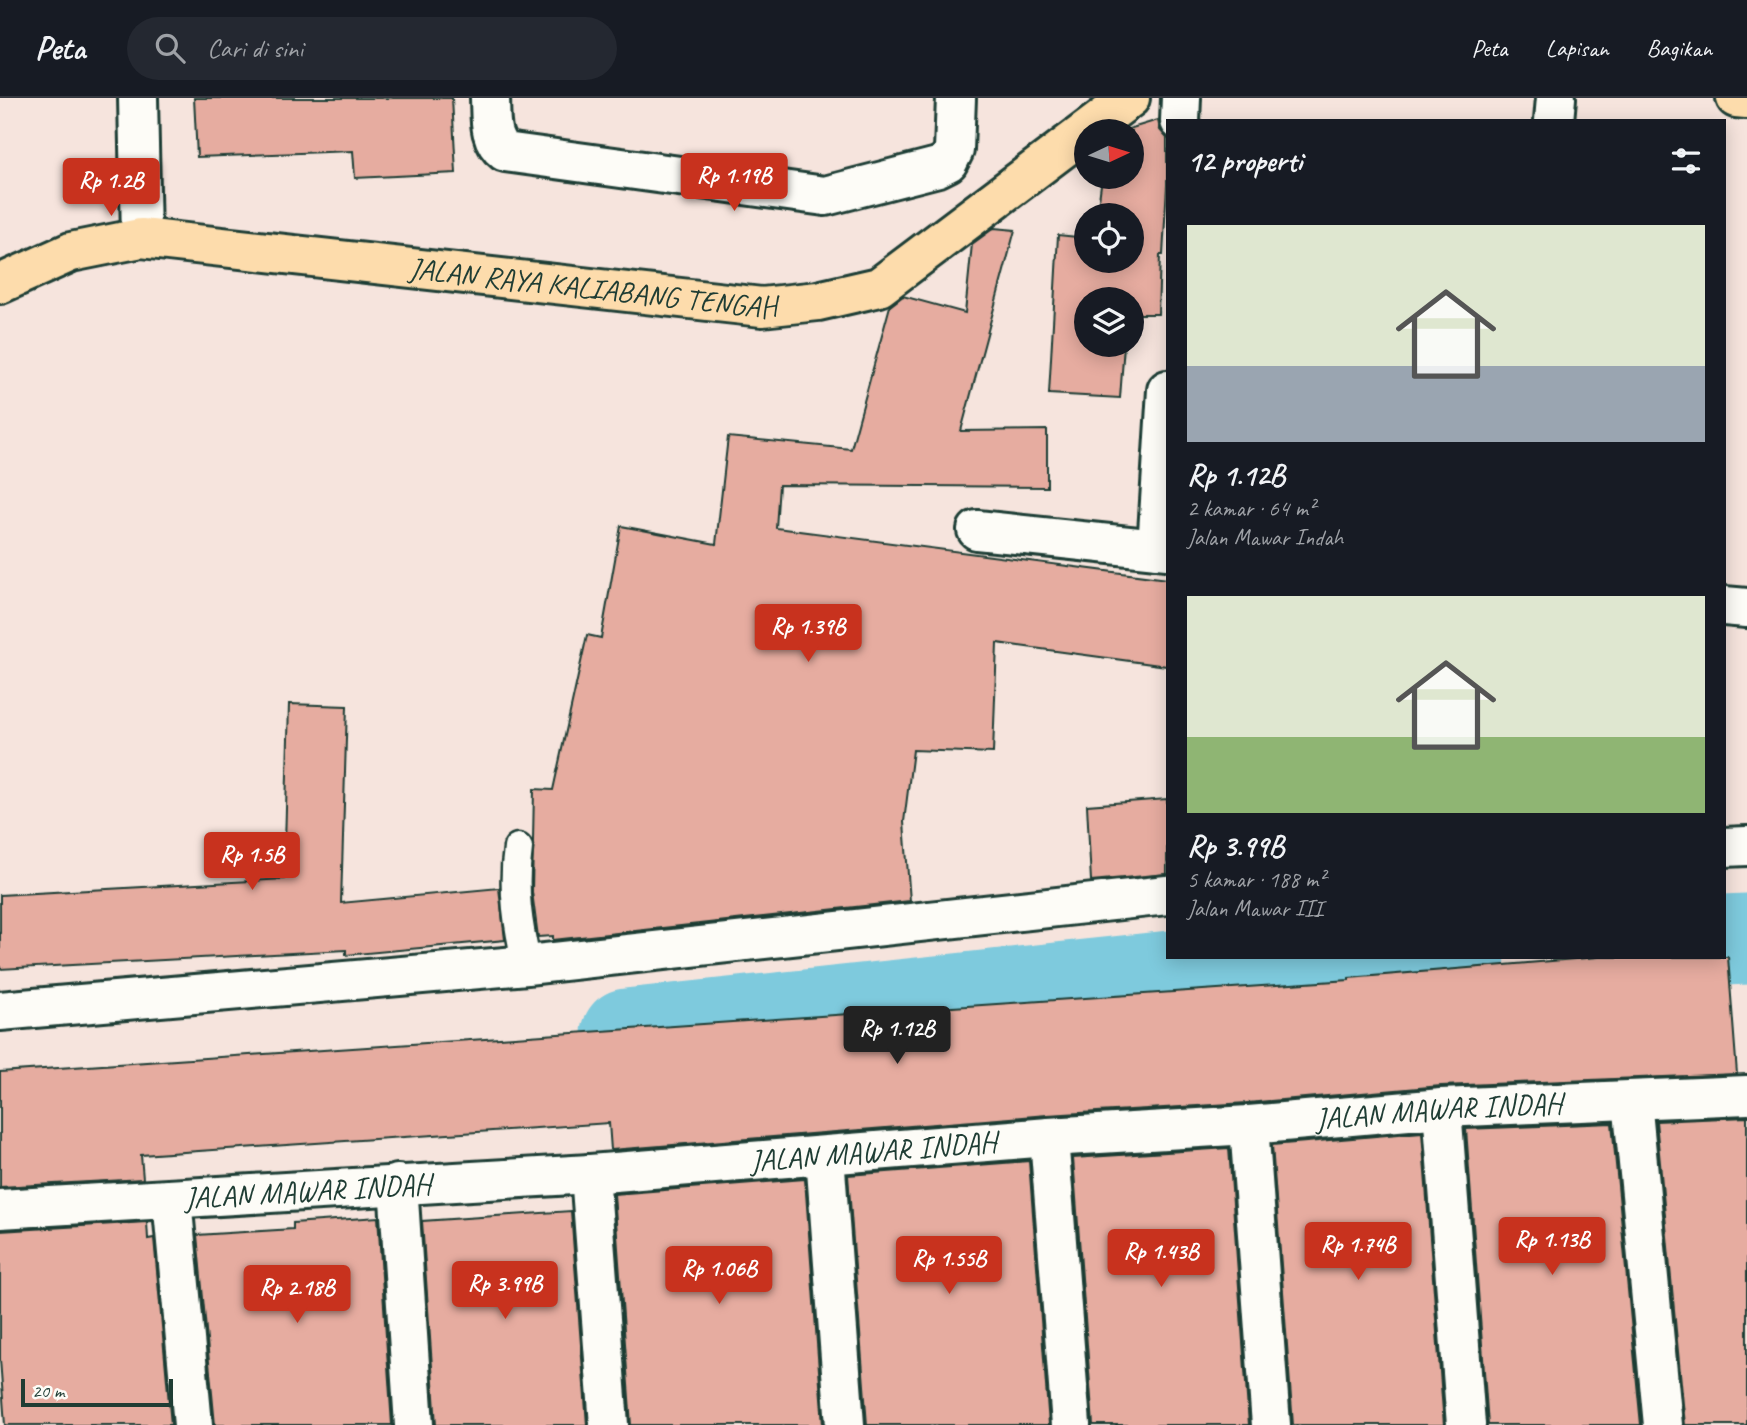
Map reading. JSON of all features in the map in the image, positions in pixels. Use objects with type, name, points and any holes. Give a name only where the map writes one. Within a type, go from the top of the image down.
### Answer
[{"type":"main road","name":"JALAN RAYA KALIABANG TENGAH","points":[[0,284],[72,253],[141,238],[762,307],[818,301],[879,287],[1130,98]]},
{"type":"main road","points":[[1735,98],[1747,99]]},
{"type":"street","points":[[138,98],[141,238]]},
{"type":"street","points":[[490,98],[492,132],[498,146],[505,152],[825,195],[938,167],[948,162],[954,150],[956,98]]},
{"type":"street","points":[[1180,119],[1181,98]]},
{"type":"street","points":[[1554,119],[1556,98]]},
{"type":"street","points":[[977,530],[1162,549],[1166,422]]},
{"type":"street","points":[[1726,606],[1747,608]]},
{"type":"street","points":[[1726,847],[1747,846]]},
{"type":"street","points":[[0,1012],[527,965],[1166,895]]},
{"type":"street","name":"JALAN MAWAR INDAH","points":[[0,1209],[590,1174],[1442,1108],[1747,1095]]},
{"type":"street","points":[[1632,1100],[1663,1425]]},
{"type":"street","points":[[1442,1108],[1466,1425]]},
{"type":"street","points":[[1249,1125],[1271,1425]]},
{"type":"street","points":[[1049,1137],[1071,1425]]},
{"type":"street","points":[[825,1156],[845,1425]]},
{"type":"street","points":[[590,1174],[609,1425]]},
{"type":"street","points":[[398,1184],[414,1425]]},
{"type":"street","points":[[172,1199],[192,1425]]},
{"type":"lane","points":[[518,848],[514,886],[520,938],[527,965]]},
{"type":"building","points":[[194,98],[452,98],[456,173],[355,178],[353,151],[197,157]]},
{"type":"building","points":[[1158,120],[1160,130],[1166,137],[1166,202],[1163,255],[1160,255],[1158,314],[1144,314],[1144,287],[1074,287],[1074,357],[1123,357],[1120,398],[1049,394],[1058,235],[1074,237],[1074,273],[1144,273],[1144,203],[1099,203],[1100,189],[1144,189],[1144,124]]},
{"type":"building","points":[[994,228],[1015,230],[961,431],[1047,430],[1047,487],[779,485],[776,528],[1166,579],[1166,666],[997,643],[993,753],[913,750],[904,822],[910,901],[553,940],[553,936],[538,937],[532,892],[534,789],[553,790],[587,635],[601,638],[621,526],[716,544],[728,437],[851,449],[890,306],[903,296],[965,313],[972,244]]},
{"type":"building","points":[[289,704],[347,706],[341,903],[499,888],[505,940],[346,955],[346,950],[0,969],[0,895],[284,879]]},
{"type":"building","points":[[1166,799],[1166,874],[1091,881],[1087,805]]},
{"type":"building","points":[[1728,957],[1737,1074],[1441,1086],[611,1150],[609,1123],[141,1155],[143,1179],[0,1187],[0,1072],[1349,978],[1575,959]]},
{"type":"building","points":[[1747,1117],[1747,1425],[1685,1425],[1656,1121]]},
{"type":"building","points":[[1612,1123],[1641,1425],[1488,1425],[1466,1129]]},
{"type":"building","points":[[1422,1132],[1444,1425],[1293,1425],[1272,1145]]},
{"type":"building","points":[[1229,1148],[1249,1425],[1093,1425],[1073,1158]]},
{"type":"building","points":[[1029,1161],[1049,1425],[867,1425],[848,1175]]},
{"type":"building","points":[[805,1179],[823,1425],[631,1425],[614,1194]]},
{"type":"building","points":[[571,1211],[587,1425],[436,1425],[422,1221]]},
{"type":"building","points":[[378,1217],[392,1425],[215,1425],[197,1235],[293,1229],[293,1223]]},
{"type":"building","points":[[147,1222],[148,1239],[154,1238],[171,1425],[5,1425],[0,1359],[0,1231]]},
{"type":"waterway","points":[[1726,940],[1747,939]]},
{"type":"waterway","points":[[627,1034],[1171,976],[1430,959]]}]
